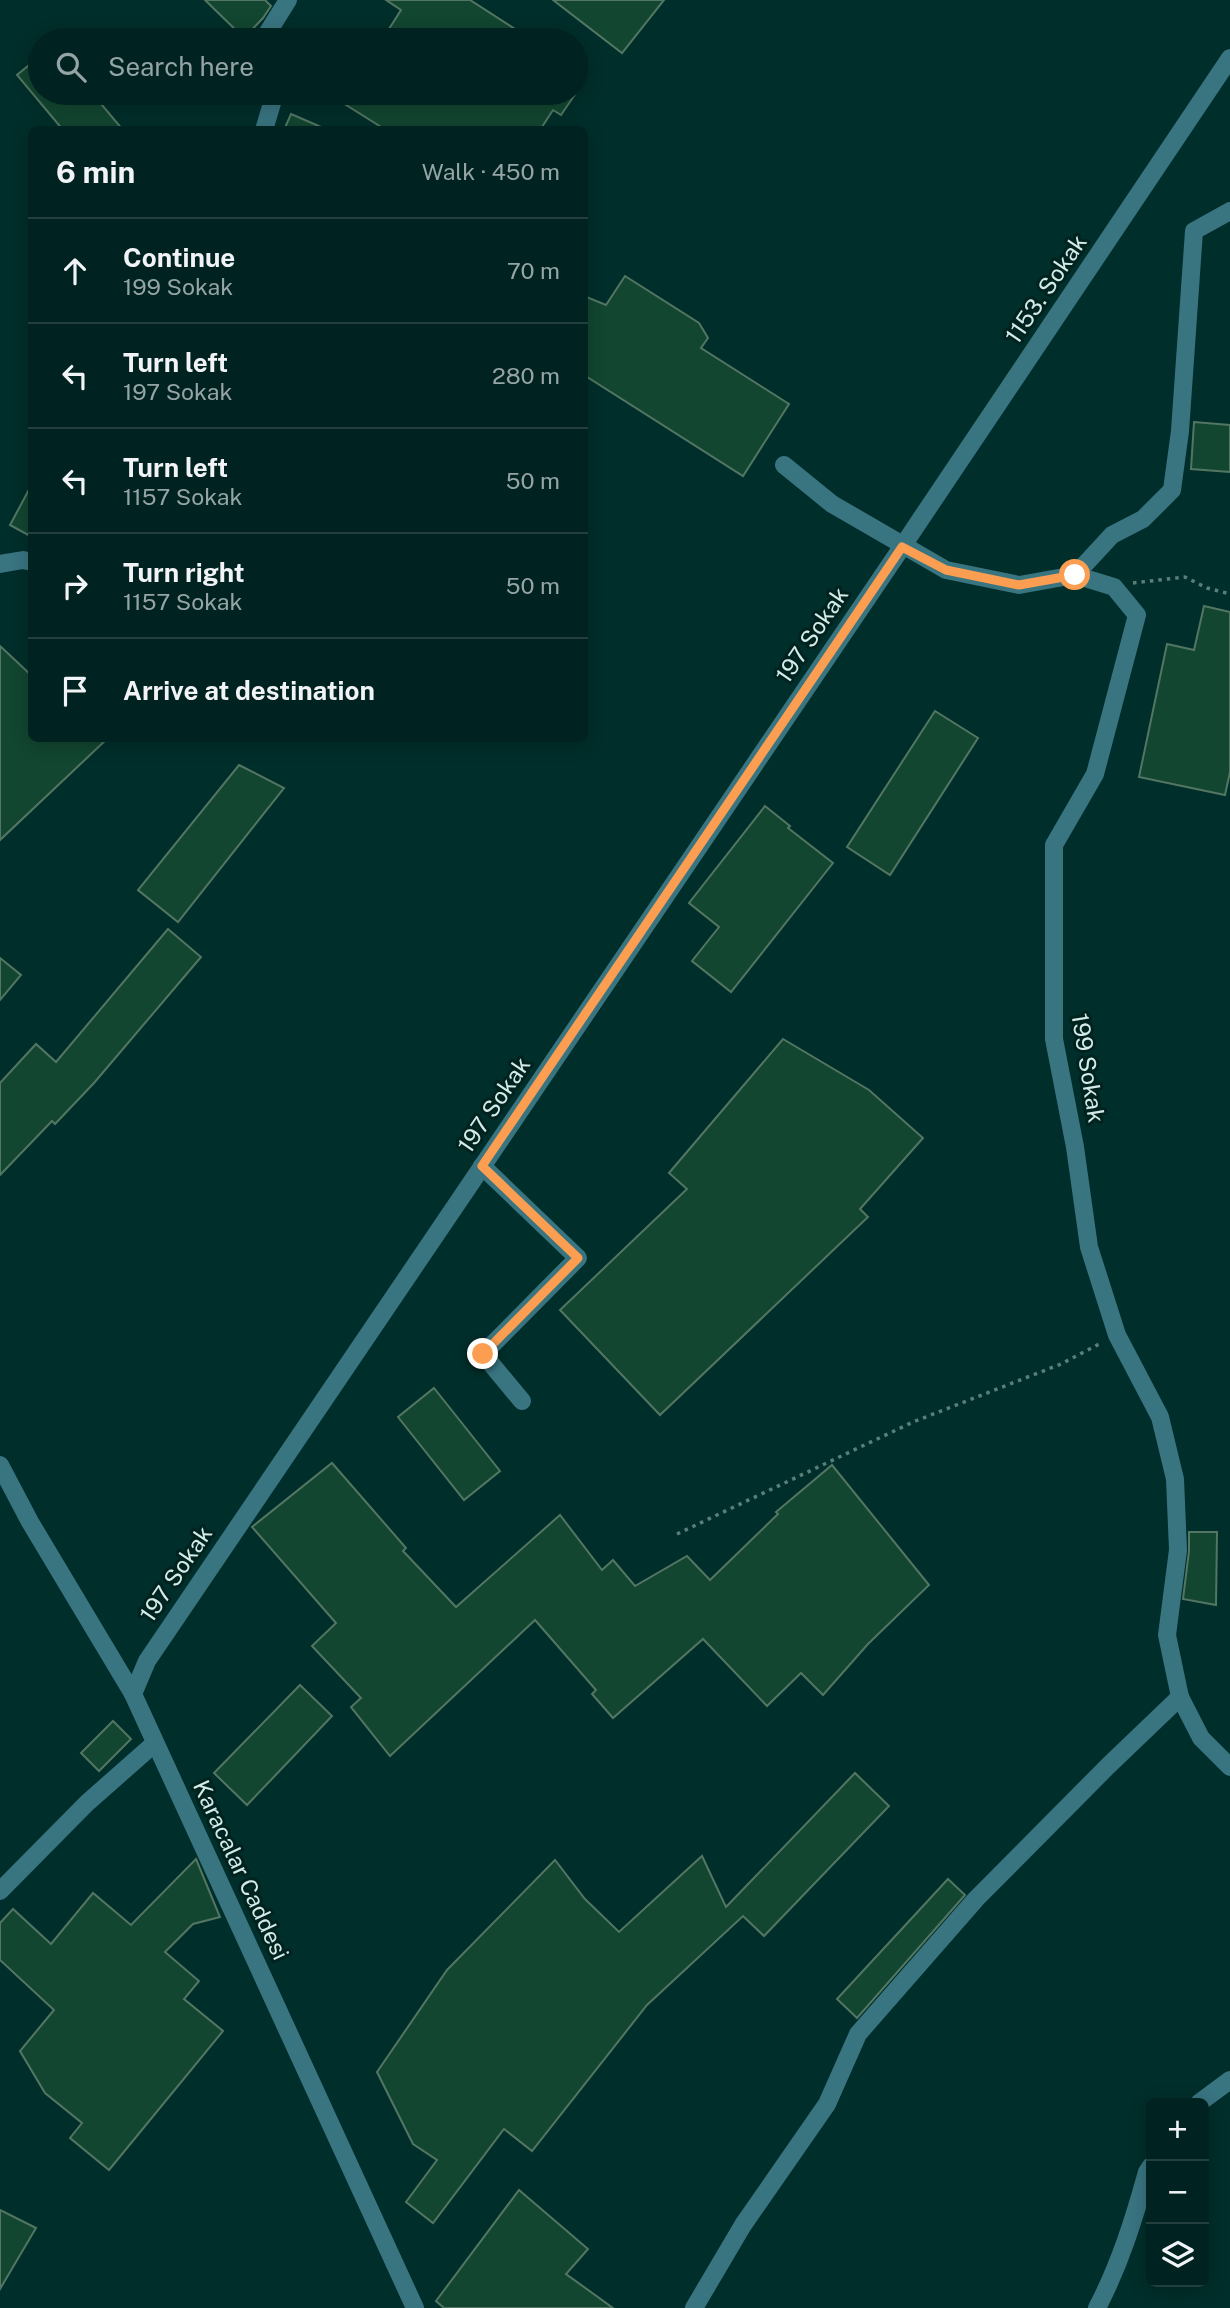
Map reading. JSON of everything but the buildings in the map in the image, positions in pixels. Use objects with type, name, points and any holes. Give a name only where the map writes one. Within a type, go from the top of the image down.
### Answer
[{"type":"street","points":[[270,28],[288,0]]},
{"type":"street","name":"1153. Sokak","points":[[902,547],[1230,58]]},
{"type":"street","points":[[265,126],[271,105]]},
{"type":"street","points":[[1075,575],[1112,535],[1143,519],[1172,490],[1180,431],[1194,231],[1230,211]]},
{"type":"street","points":[[784,465],[832,504],[902,547],[946,570],[1019,585],[1075,575],[1114,586]]},
{"type":"street","name":"197 Sokak","points":[[133,1694],[147,1661],[902,547]]},
{"type":"street","points":[[0,564],[28,561]]},
{"type":"street","name":"199 Sokak","points":[[1114,586],[1137,615],[1094,774],[1054,845],[1054,1039],[1075,1147],[1089,1247],[1117,1335],[1160,1417],[1175,1479],[1178,1550],[1167,1635],[1180,1697],[1201,1738],[1230,1767]]},
{"type":"street","points":[[482,1166],[578,1258],[483,1354],[522,1401]]},
{"type":"street","name":"Karacalar Caddesi","points":[[0,1465],[30,1522],[133,1694],[415,2308]]},
{"type":"street","points":[[694,2308],[743,2225],[827,2104],[858,2034],[976,1899],[1180,1697]]},
{"type":"street","points":[[0,1891],[87,1803],[155,1743]]},
{"type":"street","points":[[1206,2098],[1230,2080]]},
{"type":"street","points":[[1097,2308],[1130,2235],[1146,2176]]},
{"type":"path","points":[[1114,586],[1185,577],[1207,588],[1230,594]]},
{"type":"path","points":[[677,1534],[900,1428],[1061,1364],[1117,1335]]},
{"type":"route","points":[[483,1354],[578,1258],[482,1166],[902,547],[946,570],[1019,585],[1075,575]]}]
